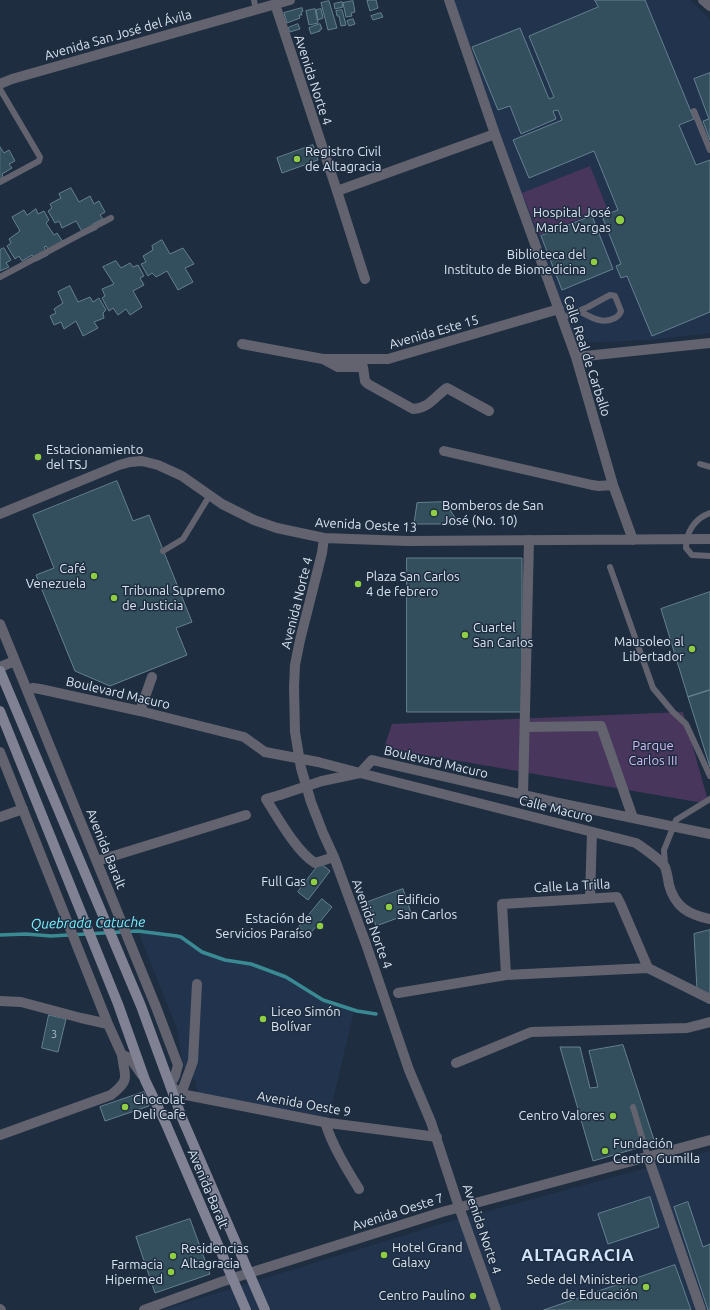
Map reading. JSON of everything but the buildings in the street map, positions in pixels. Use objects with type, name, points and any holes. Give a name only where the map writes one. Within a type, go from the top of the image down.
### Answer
[{"type":"main road","name":"Avenida Baralt","points":[[0,671],[89,879],[141,1006],[182,1118],[265,1310]]},
{"type":"main road","name":"Avenida Baralt","points":[[0,711],[118,1004],[145,1080],[166,1124],[246,1310]]},
{"type":"street","name":"Avenida San José del Ávila","points":[[0,84],[12,79],[255,5],[275,4],[290,0]]},
{"type":"street","name":"Calle Real de Carballo","points":[[449,0],[495,134],[576,357],[613,485],[633,540]]},
{"type":"street","points":[[703,0],[710,6]]},
{"type":"street","name":"Avenida Norte 4","points":[[275,4],[365,279]]},
{"type":"street","points":[[337,191],[495,134]]},
{"type":"street","name":"Avenida Este 15","points":[[242,344],[323,359],[388,359],[560,314]]},
{"type":"street","points":[[576,357],[710,343]]},
{"type":"street","points":[[323,359],[338,366],[364,367],[365,381],[368,384],[413,409],[422,408],[434,400],[447,388],[489,411]]},
{"type":"street","points":[[444,451],[599,486],[613,485]]},
{"type":"street","name":"Avenida Oeste 13","points":[[0,514],[104,470],[130,462],[142,462],[164,467],[182,476],[222,504],[254,520],[277,528],[324,538],[407,541],[710,540]]},
{"type":"street","name":"Avenida Norte 4","points":[[324,538],[322,553],[295,665],[295,732],[303,776],[368,950],[409,1070],[436,1137],[496,1310]]},
{"type":"street","points":[[523,795],[529,540]]},
{"type":"street","name":"Avenida Baralt","points":[[0,624],[156,1007],[178,1065],[175,1076],[170,1085]]},
{"type":"street","points":[[0,667],[15,661]]},
{"type":"street","points":[[140,711],[152,677]]},
{"type":"street","name":"Boulevard Macuro","points":[[26,690],[33,688],[40,689],[140,711],[244,737],[265,752],[318,762],[360,773],[372,760],[523,795],[710,834]]},
{"type":"street","points":[[525,727],[601,726],[633,818]]},
{"type":"street","name":"Avenida Baralt","points":[[0,752],[108,1024],[122,1055],[130,1058],[145,1080]]},
{"type":"street","points":[[334,857],[315,863],[307,859],[282,825],[266,799],[322,781],[360,773]]},
{"type":"street","name":"Calle Macuro","points":[[360,773],[636,843],[665,865]]},
{"type":"street","points":[[0,817],[23,809]]},
{"type":"street","points":[[97,861],[246,815]]},
{"type":"street","points":[[590,898],[592,832]]},
{"type":"street","points":[[665,865],[670,887],[679,905],[699,917],[710,919]]},
{"type":"street","name":"Calle La Trilla","points":[[506,975],[502,904],[616,896],[648,968]]},
{"type":"street","points":[[398,992],[506,975],[648,968],[710,999]]},
{"type":"street","points":[[181,1094],[193,1061],[197,984]]},
{"type":"street","points":[[0,1001],[21,1002],[108,1024]]},
{"type":"street","points":[[456,1063],[531,1032],[687,1028],[710,1022]]},
{"type":"street","points":[[0,1135],[111,1095],[119,1089],[126,1079],[122,1055]]},
{"type":"street","name":"Avenida Oeste 9","points":[[170,1085],[181,1094],[325,1122],[436,1137]]},
{"type":"street","points":[[325,1122],[327,1130],[359,1189]]},
{"type":"street","name":"Avenida Oeste 7","points":[[144,1310],[232,1279],[459,1206],[710,1140]]},
{"type":"street","points":[[648,1156],[701,1310]]},
{"type":"lane","points":[[0,89],[40,157],[39,161],[0,182]]},
{"type":"lane","points":[[694,111],[710,150]]},
{"type":"lane","points":[[0,277],[111,218]]},
{"type":"lane","points":[[560,314],[579,311],[610,295],[615,296],[621,311],[620,315],[608,321],[599,321],[579,311]]},
{"type":"lane","points":[[700,464],[710,467]]},
{"type":"lane","points":[[163,551],[183,538],[210,495]]},
{"type":"lane","points":[[710,513],[703,516],[694,524],[686,540],[686,548],[692,555],[710,556]]},
{"type":"lane","points":[[610,567],[653,688],[673,712],[686,724],[710,776]]},
{"type":"lane","points":[[665,865],[664,850],[676,820],[710,799]]},
{"type":"lane","points":[[633,1107],[648,1156]]},
{"type":"shaded area","name":"Hospital José María Vargas","points":[[454,0],[690,0],[708,17],[710,21],[710,333],[648,340],[574,343]]},
{"type":"shaded area","name":"Liceo Simón Bolívar","points":[[138,931],[177,936],[202,952],[225,960],[251,964],[276,973],[318,997],[354,1010],[329,1117],[197,1093],[196,1082],[183,1066],[177,1028]]},
{"type":"shaded area","points":[[710,1151],[710,1310],[162,1310],[448,1222]]},
{"type":"green space","points":[[590,166],[607,208],[539,235],[522,193]]},
{"type":"green space","name":"Parque Carlos III","points":[[683,712],[709,804],[384,748],[392,724]]},
{"type":"waterway","name":"Quebrada Catuche","points":[[0,935],[26,934],[51,936],[138,931],[177,936],[181,937],[202,952],[225,960],[251,964],[286,977],[323,1000],[357,1011],[376,1014]]},
{"type":"place","name":"Registro Civil de Altagracia","points":[[297,159]]},
{"type":"place","name":"Hospital José María Vargas","points":[[620,220]]},
{"type":"place","name":"Biblioteca del Instituto de Biomedicina","points":[[594,262]]},
{"type":"place","name":"Estacionamiento del TSJ","points":[[38,457]]},
{"type":"place","name":"Bomberos de San José (No. 10)","points":[[434,513]]},
{"type":"place","name":"Café Venezuela","points":[[94,576]]},
{"type":"place","name":"Plaza San Carlos 4 de febrero","points":[[358,584]]},
{"type":"place","name":"Tribunal Supremo de Justicia","points":[[114,598]]},
{"type":"place","name":"Cuartel San Carlos","points":[[465,635]]},
{"type":"place","name":"Mausoleo al Libertador","points":[[692,649]]},
{"type":"place","name":"Full Gas","points":[[314,882]]},
{"type":"place","name":"Edificio San Carlos","points":[[389,907]]},
{"type":"place","name":"Estación de Servicios Paraíso","points":[[320,926]]},
{"type":"place","name":"Liceo Simón Bolívar","points":[[263,1019]]},
{"type":"place","name":"Chocolat Deli Cafe","points":[[125,1107]]},
{"type":"place","name":"Centro Valores","points":[[613,1116]]},
{"type":"place","name":"Fundación Centro Gumilla","points":[[605,1151]]},
{"type":"place","name":"Hotel Grand Galaxy","points":[[384,1255]]},
{"type":"place","name":"Residencias Altagracia","points":[[173,1256]]},
{"type":"place","name":"Farmacia Hipermed","points":[[171,1272]]},
{"type":"place","name":"Sede del Ministerio de Educación","points":[[646,1287]]},
{"type":"place","name":"Centro Paulino","points":[[473,1296]]},
{"type":"district","name":"ALTAGRACIA","points":[[578,1255]]}]
